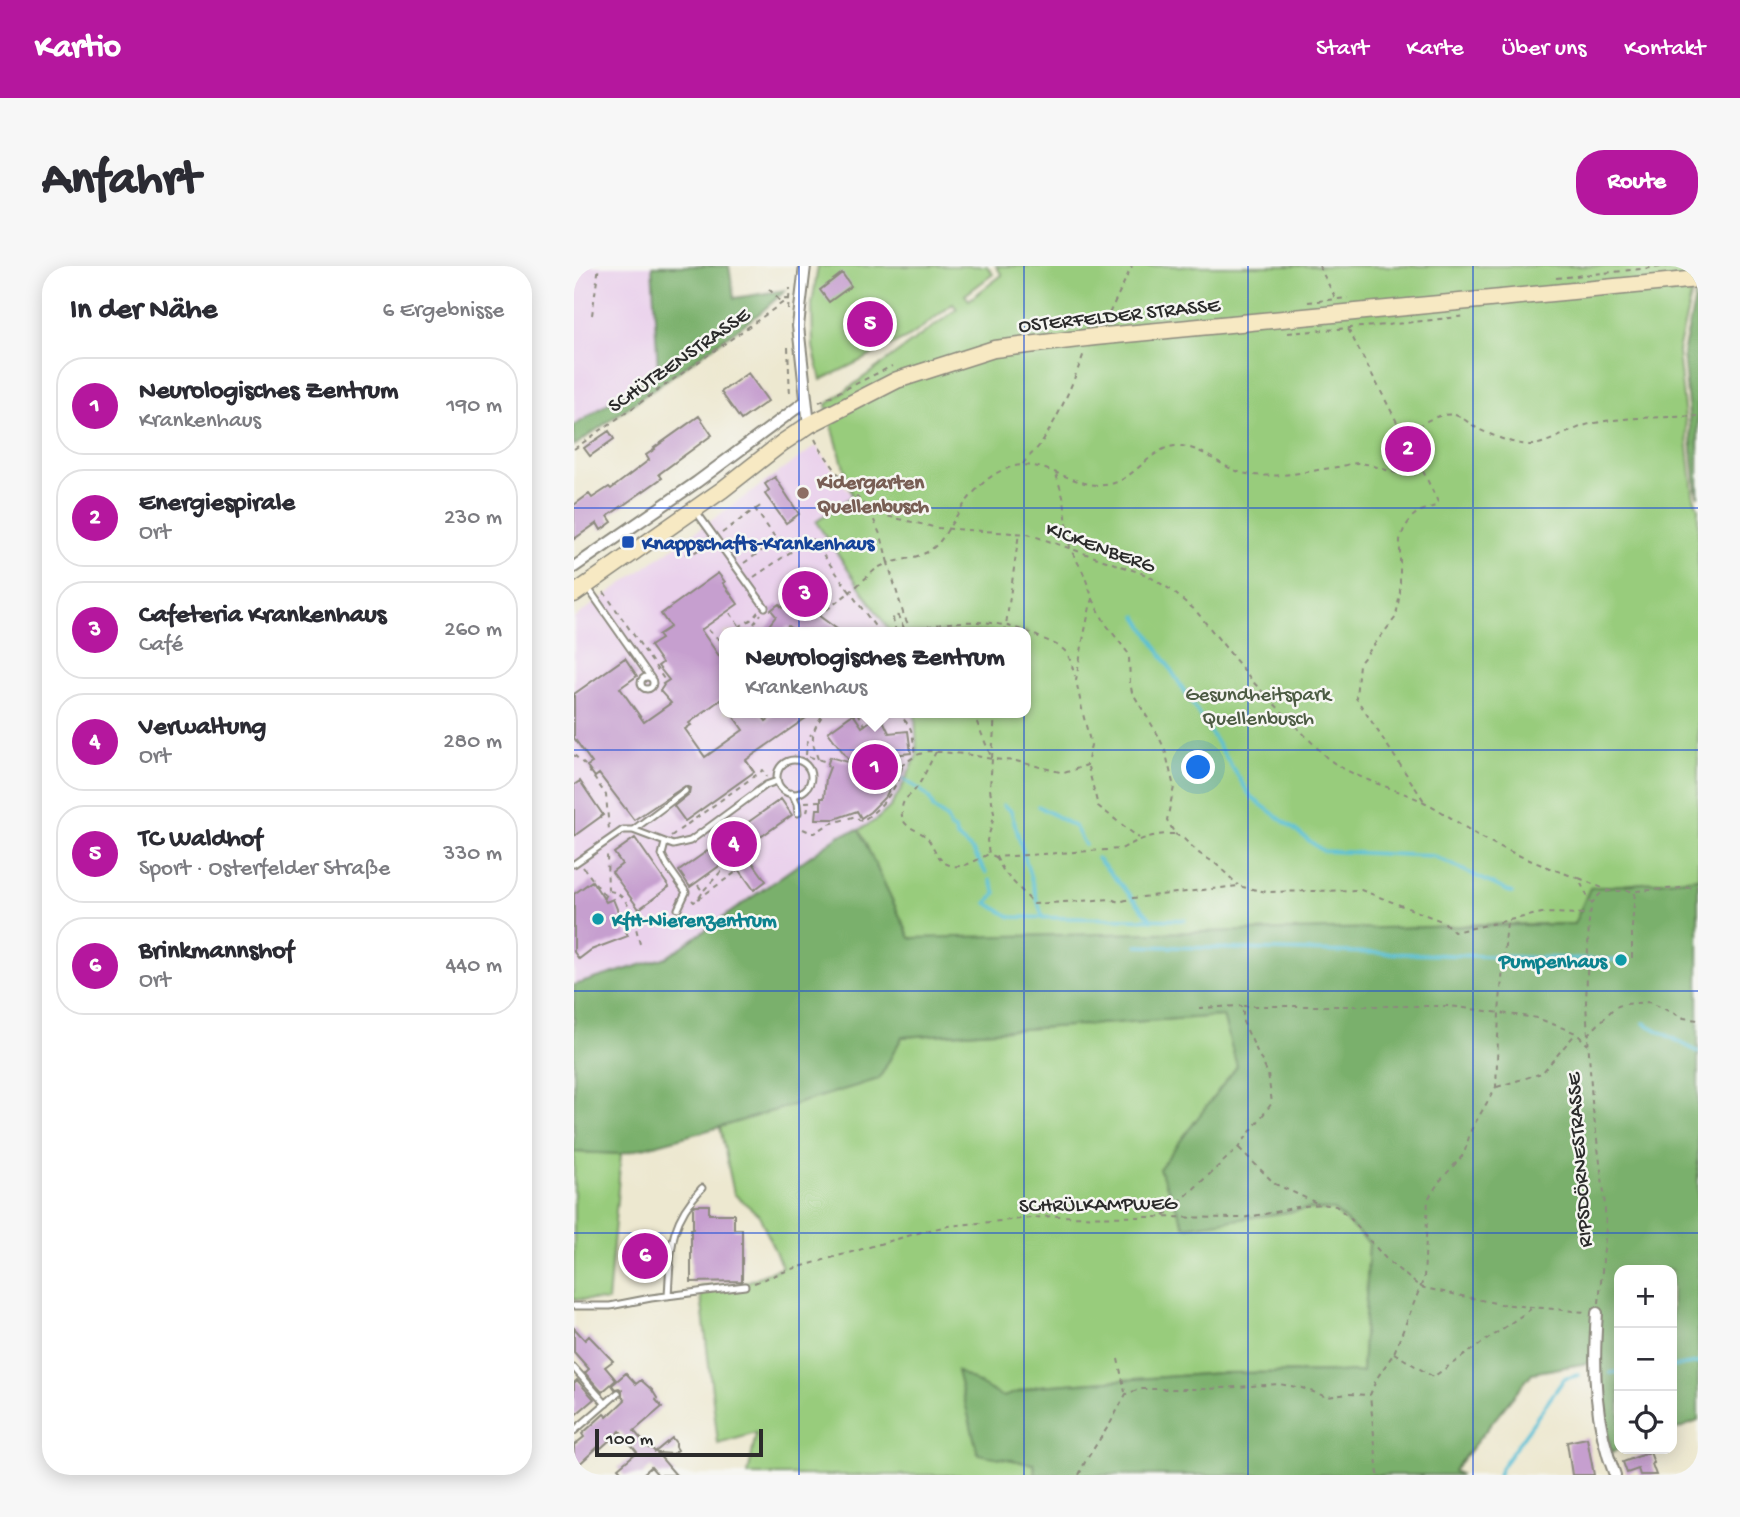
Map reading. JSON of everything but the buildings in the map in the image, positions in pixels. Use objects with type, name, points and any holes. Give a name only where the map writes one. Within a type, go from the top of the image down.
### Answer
[{"type":"main road","name":"OSTERFELDER STRASSE","points":[[580,590],[695,509],[782,443],[811,431],[897,380],[994,349],[1698,279]]},
{"type":"street","points":[[805,266],[798,326],[811,431]]},
{"type":"street","points":[[574,567],[697,482],[806,401]]},
{"type":"street","points":[[593,554],[606,571]]},
{"type":"street","points":[[1597,1313],[1597,1404],[1603,1438],[1615,1475]]},
{"type":"lane","points":[[695,509],[765,607]]},
{"type":"lane","points":[[580,590],[645,670],[648,678]]},
{"type":"lane","points":[[799,760],[811,773],[810,783],[800,793],[792,793],[775,782],[781,766],[788,761],[799,760]]},
{"type":"lane","points":[[577,862],[623,830],[634,830],[665,843],[681,844],[690,841],[766,785],[775,782]]},
{"type":"lane","points":[[634,830],[685,790]]},
{"type":"lane","points":[[792,793],[798,813]]},
{"type":"lane","points":[[665,843],[662,855],[687,892],[678,909]]},
{"type":"lane","points":[[668,1296],[673,1236],[688,1202],[702,1188]]},
{"type":"lane","points":[[574,1306],[610,1306],[745,1286]]},
{"type":"lane","points":[[574,1368],[606,1404]]},
{"type":"lane","points":[[574,1431],[618,1393]]},
{"type":"path","points":[[592,315],[599,266]]},
{"type":"path","points":[[1103,326],[1132,266]]},
{"type":"path","points":[[817,617],[877,568],[930,551],[977,489],[990,477],[1011,467],[1023,465],[1092,484],[1111,484],[1132,474],[1163,449],[1174,446],[1192,448],[1234,471],[1256,475],[1287,474],[1357,463],[1407,475],[1422,470],[1426,452],[1415,446],[1409,453],[1402,449],[1398,424],[1348,329],[1319,266]]},
{"type":"path","name":"SCHÜTZENSTRASSE","points":[[574,449],[788,299],[779,300],[769,289]]},
{"type":"path","points":[[1278,334],[1467,316]]},
{"type":"path","points":[[1023,465],[1040,445],[1054,421],[1087,346]]},
{"type":"path","points":[[1401,439],[1418,425],[1451,415],[1515,443],[1534,446],[1598,422],[1698,416]]},
{"type":"path","points":[[811,431],[847,486],[869,510],[881,539],[907,627]]},
{"type":"path","points":[[1422,470],[1438,501],[1435,506],[1418,512],[1404,529],[1400,540],[1400,592],[1396,617],[1359,664],[1356,698],[1424,802]]},
{"type":"path","points":[[1056,472],[1065,500],[1070,548],[1105,623],[1128,653],[1132,692],[1165,750],[1174,787],[1167,820],[1175,834]]},
{"type":"path","points":[[685,554],[692,554],[762,505]]},
{"type":"path","points":[[755,509],[777,540]]},
{"type":"path","name":"KICKENBERG","points":[[869,510],[937,528],[1028,534],[1147,575],[1171,590],[1196,611],[1255,684],[1326,757],[1347,771],[1424,802],[1480,837],[1609,891]]},
{"type":"path","points":[[1006,625],[1019,533]]},
{"type":"path","points":[[738,567],[783,536]]},
{"type":"path","points":[[748,582],[811,538],[875,627]]},
{"type":"path","points":[[604,593],[666,682]]},
{"type":"path","points":[[1076,680],[1093,599]]},
{"type":"path","points":[[730,613],[738,627],[765,607]]},
{"type":"path","points":[[751,627],[765,607]]},
{"type":"path","points":[[895,627],[893,615],[896,615],[905,627]]},
{"type":"path","points":[[934,627],[965,621],[1012,627]]},
{"type":"path","points":[[708,630],[719,639]]},
{"type":"path","points":[[1031,633],[1064,650],[1070,660],[1091,745],[1087,765],[1098,806],[1140,839]]},
{"type":"path","points":[[804,763],[807,743],[821,718]]},
{"type":"path","points":[[861,718],[866,727]]},
{"type":"path","points":[[903,718],[912,730],[915,756]]},
{"type":"path","points":[[975,718],[992,759]]},
{"type":"path","points":[[989,855],[987,840],[994,813],[990,789],[995,718]]},
{"type":"path","points":[[812,733],[818,759]]},
{"type":"path","points":[[803,829],[815,832],[829,824],[857,815],[862,821],[886,800],[902,765],[924,752],[936,751],[1016,761],[1064,773],[1087,765]]},
{"type":"path","points":[[936,751],[914,790],[906,797],[902,817],[912,830],[924,835],[943,862],[958,866],[989,855],[1028,856],[1121,849],[1160,833],[1175,834],[1215,863],[1238,886]]},
{"type":"path","points":[[574,755],[585,765],[606,796],[609,834],[608,891],[604,898],[577,862]]},
{"type":"path","points":[[807,756],[827,762]]},
{"type":"path","points":[[891,761],[902,765]]},
{"type":"path","points":[[665,843],[668,838],[763,771],[775,782]]},
{"type":"path","points":[[807,813],[809,802]]},
{"type":"path","points":[[996,857],[1004,872],[1034,904],[1111,899],[1119,902],[1238,886],[1268,891],[1361,890],[1444,922],[1454,932],[1542,913],[1590,914]]},
{"type":"path","points":[[698,899],[727,865]]},
{"type":"path","points":[[687,892],[694,902],[736,872],[735,870]]},
{"type":"path","points":[[1578,878],[1592,904],[1601,894],[1609,891],[1698,887]]},
{"type":"path","points":[[697,884],[703,892]]},
{"type":"path","points":[[608,891],[615,891],[632,912],[641,947]]},
{"type":"path","points":[[1624,961],[1632,960],[1635,891]]},
{"type":"path","name":"RIPSDÖRNESTRASSE","points":[[1592,904],[1589,920],[1587,1036],[1606,1228],[1597,1313]]},
{"type":"path","points":[[1378,1475],[1370,1395],[1377,1378],[1394,1353],[1424,1278],[1428,1199],[1464,1154],[1471,1130],[1496,1087],[1507,920]]},
{"type":"path","points":[[1587,1036],[1613,1009],[1625,1004],[1649,1002],[1684,1018],[1698,1020]]},
{"type":"path","points":[[1163,1217],[1238,1148],[1272,1103],[1268,1074],[1243,1022],[1243,1006]]},
{"type":"path","points":[[1199,1008],[1450,1006],[1537,1018],[1576,1033],[1588,1045]]},
{"type":"path","points":[[1496,1087],[1542,1073],[1576,1033]]},
{"type":"path","points":[[1238,1148],[1275,1184],[1320,1204],[1336,1206],[1387,1260],[1420,1287],[1500,1304],[1597,1313]]},
{"type":"path","name":"SCHRÜLKAMPWEG","points":[[745,1286],[789,1270],[948,1226],[1052,1216],[1242,1218],[1320,1204]]},
{"type":"path","points":[[1394,1353],[1433,1377],[1532,1308]]},
{"type":"path","points":[[1079,1475],[1126,1394],[1118,1359]]},
{"type":"path","points":[[1126,1394],[1140,1389],[1208,1389],[1279,1384],[1302,1388],[1327,1397],[1370,1395]]},
{"type":"shaded area","points":[[574,266],[652,266],[658,370],[574,426]]},
{"type":"shaded area","points":[[816,446],[852,496],[816,522],[887,627],[719,627],[719,718],[915,718],[917,755],[890,807],[876,820],[859,830],[840,835],[667,957],[574,985],[574,618]]},
{"type":"green space","points":[[652,266],[729,266],[734,298],[786,290],[760,313],[574,446],[574,426],[658,370]]},
{"type":"green space","name":"Gesundheitspark Quellenbusch","points":[[818,266],[987,266],[993,274],[965,295],[969,300],[1002,275],[996,266],[1698,266],[1678,351],[1693,494],[1698,508],[1698,878],[1591,888],[1574,924],[1473,924],[1403,936],[910,938],[859,830],[890,807],[900,791],[917,755],[915,718],[1031,718],[1031,627],[887,627],[816,522],[852,496],[826,405],[957,309],[953,304],[911,336],[821,380],[813,347],[812,304]]},
{"type":"green space","points":[[1698,291],[1698,497],[1683,353]]},
{"type":"green space","points":[[859,830],[910,938],[1574,924],[1590,888],[1698,878],[1698,1421],[1677,1429],[1677,1265],[1614,1265],[1614,1451],[1611,1452],[1602,1406],[1599,1361],[1532,1373],[1453,1471],[1461,1475],[1036,1475],[1034,1464],[978,1454],[957,1371],[1003,1397],[1038,1386],[1219,1373],[1362,1372],[1369,1243],[1334,1210],[1310,1209],[1185,1227],[1159,1169],[1237,1066],[1223,1016],[902,1037],[879,1079],[621,1154],[574,1152],[574,985],[667,957],[840,835]]},
{"type":"green space","points":[[1223,1016],[1237,1066],[1160,1169],[1310,1209],[1334,1210],[1369,1243],[1362,1372],[1219,1373],[1038,1386],[1003,1397],[1034,1464],[1036,1475],[748,1475],[756,1433],[718,1444],[700,1287],[742,1284],[782,1267],[759,1215],[734,1194],[720,1127],[879,1079],[902,1037]]},
{"type":"green space","points":[[574,1152],[621,1154],[608,1301],[574,1299]]},
{"type":"waterway","points":[[1137,616],[1251,797],[1323,851],[1433,856],[1512,893]]},
{"type":"waterway","points":[[903,779],[929,798],[933,808],[947,819],[950,828],[955,830],[956,836],[973,851],[986,873]]},
{"type":"waterway","points":[[1003,805],[1011,811],[1043,919]]},
{"type":"waterway","points":[[1038,806],[1075,827],[1085,845]]},
{"type":"waterway","points":[[1097,858],[1152,920]]},
{"type":"waterway","points":[[990,880],[996,893],[987,903],[1011,917],[1185,920]]},
{"type":"waterway","points":[[1137,946],[1618,960]]},
{"type":"waterway","points":[[1644,1023],[1698,1052]]},
{"type":"waterway","points":[[1677,1366],[1698,1363]]},
{"type":"waterway","points":[[1610,1373],[1614,1373]]},
{"type":"waterway","points":[[1498,1475],[1564,1379],[1578,1375]]},
{"type":"place","name":"TC Waldhof","points":[[870,324]]},
{"type":"place","name":"Energiespirale","points":[[1408,449]]},
{"type":"place","name":"Kidergarten Quellenbusch","points":[[803,493]]},
{"type":"place","name":"Knappschafts-Krankenhaus","points":[[628,542]]},
{"type":"place","name":"Cafeteria Krankenhaus","points":[[805,594]]},
{"type":"place","name":"Neurologisches Zentrum","points":[[875,767]]},
{"type":"place","name":"Verwaltung","points":[[734,844]]},
{"type":"place","name":"KfH-Nierenzentrum","points":[[598,919]]},
{"type":"place","name":"Pumpenhaus","points":[[1621,960]]},
{"type":"place","name":"Brinkmannshof","points":[[645,1256]]}]
